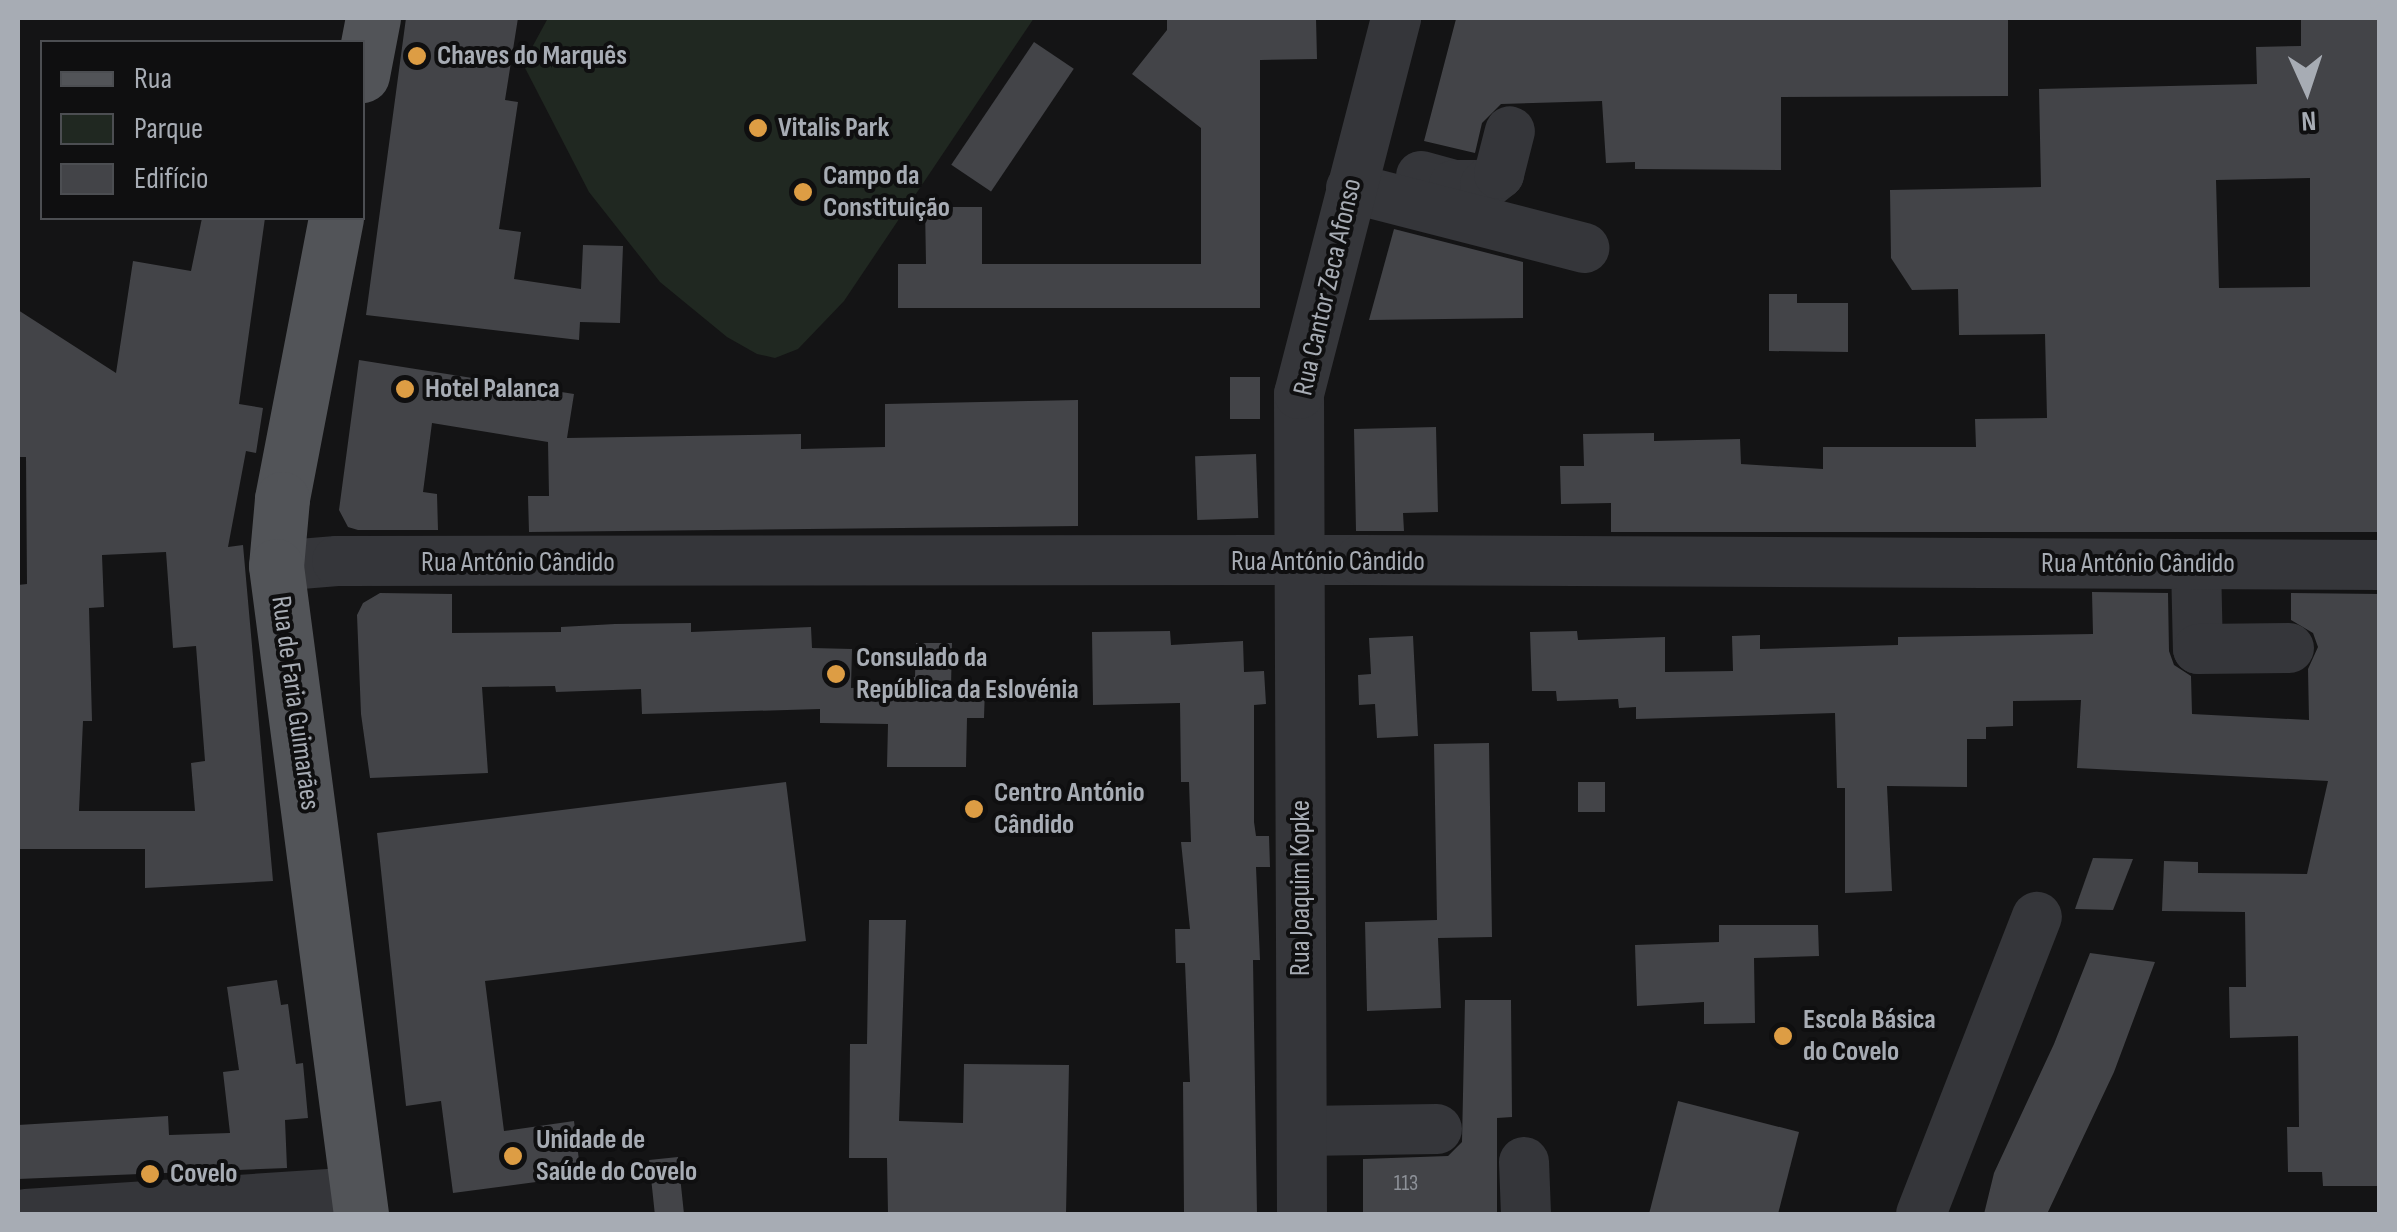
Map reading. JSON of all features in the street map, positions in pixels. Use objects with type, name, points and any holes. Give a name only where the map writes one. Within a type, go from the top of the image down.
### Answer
[{"type":"main road","name":"Rua de Faria Guimarães","points":[[336,220],[282,499],[276,566],[367,1207]]},
{"type":"street","name":"Rua Cantor Zeca Afonso","points":[[1299,562],[1299,394],[1396,18]]},
{"type":"street","points":[[1354,175],[1454,186],[1485,185],[1499,174],[1510,131]]},
{"type":"street","points":[[1354,175],[1584,248]]},
{"type":"street","name":"Rua António Cândido","points":[[276,566],[337,562],[2380,564]]},
{"type":"street","name":"Rua Joaquim Kopke","points":[[1299,562],[1302,1214]]},
{"type":"street","points":[[2196,564],[2198,649],[2289,648]]},
{"type":"street","points":[[1921,1214],[2037,917]]},
{"type":"street","points":[[1302,1131],[1437,1129]]},
{"type":"street","points":[[1524,1162],[1526,1214]]},
{"type":"street","points":[[26,1214],[367,1207]]},
{"type":"green space","name":"Campo da Constituição","points":[[548,18],[1034,18],[844,301],[798,349],[775,358],[757,354],[727,337],[660,282],[589,192],[523,64]]},
{"type":"building","points":[[406,18],[518,18],[505,100],[518,102],[499,229],[521,232],[514,279],[581,289],[583,245],[623,246],[620,323],[580,322],[579,340],[366,315]]},
{"type":"building","points":[[1167,18],[1316,18],[1317,59],[1260,60],[1260,308],[898,308],[898,264],[926,264],[925,207],[982,207],[982,264],[1201,264],[1201,128],[1132,74],[1167,30]]},
{"type":"building","points":[[2008,18],[2008,96],[1781,97],[1781,170],[1635,169],[1635,162],[1606,163],[1602,101],[1501,104],[1482,123],[1475,153],[1424,141],[1456,19]]},
{"type":"building","points":[[2301,18],[2380,18],[2380,532],[1611,532],[1611,503],[1561,504],[1560,466],[1584,466],[1583,434],[1654,433],[1654,441],[1740,439],[1741,464],[1823,469],[1823,447],[1976,447],[1975,419],[2047,418],[2045,334],[1959,335],[1958,289],[1912,290],[1891,258],[1890,190],[2041,187],[2039,89],[2257,84],[2256,47],[2301,46]],"holes":[[[2310,178],[2310,287],[2219,288],[2216,180]]]},
{"type":"building","points":[[1034,42],[1074,69],[991,192],[951,165]]},
{"type":"building","points":[[202,220],[265,220],[239,404],[263,408],[256,453],[246,451],[228,547],[243,545],[273,881],[145,888],[145,849],[18,849],[18,585],[27,584],[26,457],[18,457],[18,310],[116,373],[133,261],[191,271]],"holes":[[[166,552],[173,648],[196,646],[205,761],[191,763],[195,811],[79,811],[83,721],[92,721],[89,608],[104,607],[102,555]]]},
{"type":"building","points":[[1394,229],[1523,262],[1523,318],[1369,320]]},
{"type":"building","points":[[1769,294],[1797,294],[1797,303],[1848,303],[1848,352],[1769,351]]},
{"type":"building","points":[[359,360],[574,394],[567,438],[801,434],[801,449],[885,447],[885,404],[1078,400],[1078,526],[529,532],[528,496],[549,496],[548,442],[432,423],[423,492],[437,494],[438,530],[358,530],[348,527],[339,510]]},
{"type":"building","points":[[1230,377],[1260,377],[1260,419],[1230,419]]},
{"type":"building","points":[[1436,427],[1438,512],[1403,513],[1404,531],[1356,531],[1354,429]]},
{"type":"building","points":[[1256,454],[1258,518],[1197,520],[1195,456]]},
{"type":"building","points":[[2092,592],[2168,593],[2169,651],[2174,665],[2191,676],[2192,714],[2309,720],[2308,669],[2318,647],[2313,633],[2291,620],[2291,593],[2380,594],[2380,1186],[2323,1186],[2322,1172],[2288,1172],[2287,1127],[2299,1127],[2298,1036],[2230,1038],[2229,987],[2246,987],[2245,912],[2162,911],[2164,861],[2198,862],[2198,873],[2307,874],[2328,781],[2077,768],[2081,700],[2013,701],[2013,726],[1986,727],[1986,739],[1967,739],[1967,787],[1887,786],[1892,891],[1845,893],[1845,788],[1837,788],[1835,713],[1636,719],[1636,707],[1619,708],[1618,699],[1557,701],[1556,691],[1532,691],[1530,632],[1577,631],[1578,640],[1665,637],[1665,672],[1733,671],[1732,636],[1760,635],[1760,649],[1898,645],[1898,637],[2093,634]]},
{"type":"building","points":[[380,593],[452,594],[452,633],[561,632],[561,627],[615,624],[691,623],[691,632],[811,627],[812,648],[852,649],[851,688],[908,685],[909,677],[915,677],[916,643],[952,643],[951,687],[985,687],[984,718],[967,718],[966,767],[887,767],[888,724],[820,723],[820,709],[642,714],[641,689],[556,692],[555,686],[482,687],[488,773],[370,778],[361,714],[357,615],[363,603]]},
{"type":"building","points":[[1170,631],[1171,645],[1243,641],[1244,672],[1264,671],[1266,704],[1254,705],[1254,822],[1256,836],[1269,836],[1270,867],[1256,867],[1260,960],[1253,960],[1257,1214],[1184,1214],[1183,1082],[1190,1082],[1185,963],[1176,963],[1175,929],[1190,929],[1181,842],[1191,842],[1189,782],[1181,782],[1180,703],[1093,705],[1092,632]]},
{"type":"building","points":[[1413,636],[1418,736],[1377,738],[1375,704],[1359,705],[1358,675],[1371,674],[1369,638]]},
{"type":"building","points":[[1489,743],[1492,937],[1438,938],[1441,1008],[1367,1011],[1365,922],[1437,920],[1434,744]]},
{"type":"building","points":[[786,782],[806,941],[485,981],[504,1131],[574,1121],[581,1176],[453,1193],[441,1101],[406,1106],[377,833]]},
{"type":"building","points":[[1578,782],[1605,782],[1605,812],[1578,812]]},
{"type":"building","points":[[2093,858],[2133,859],[2113,910],[2075,909]]},
{"type":"building","points":[[869,920],[906,920],[899,1121],[963,1123],[964,1064],[1069,1065],[1066,1214],[888,1214],[887,1158],[849,1158],[850,1044],[867,1044]]},
{"type":"building","points":[[1719,925],[1818,925],[1819,956],[1754,958],[1755,1023],[1704,1024],[1704,1002],[1637,1006],[1635,945],[1719,942]]},
{"type":"building","points":[[2090,953],[2155,962],[2114,1072],[2047,1214],[1984,1214],[1994,1173],[2054,1044]]},
{"type":"building","points":[[277,980],[281,1005],[288,1004],[296,1064],[303,1063],[308,1118],[285,1120],[287,1168],[18,1179],[18,1125],[168,1116],[169,1135],[230,1133],[223,1072],[239,1070],[227,987]]},
{"type":"building","points":[[1465,1000],[1511,1000],[1512,1117],[1497,1118],[1497,1214],[1363,1214],[1363,1159],[1448,1156],[1462,1142]]},
{"type":"building","points":[[1678,1101],[1799,1132],[1778,1214],[1649,1214]]},
{"type":"building","points":[[678,1157],[684,1214],[655,1214],[649,1160]]},
{"type":"place","name":"Chaves do Marquês","points":[[417,56]]},
{"type":"place","name":"Vitalis Park","points":[[758,128]]},
{"type":"place","name":"Campo da Constituição","points":[[803,192]]},
{"type":"place","name":"Hotel Palanca","points":[[405,389]]},
{"type":"place","name":"Consulado da República da Eslovénia","points":[[836,674]]},
{"type":"place","name":"Centro António Cândido","points":[[974,809]]},
{"type":"place","name":"Escola Básica do Covelo","points":[[1783,1036]]},
{"type":"place","name":"Unidade de Saúde do Covelo","points":[[513,1156]]},
{"type":"place","name":"Covelo","points":[[150,1174]]}]
